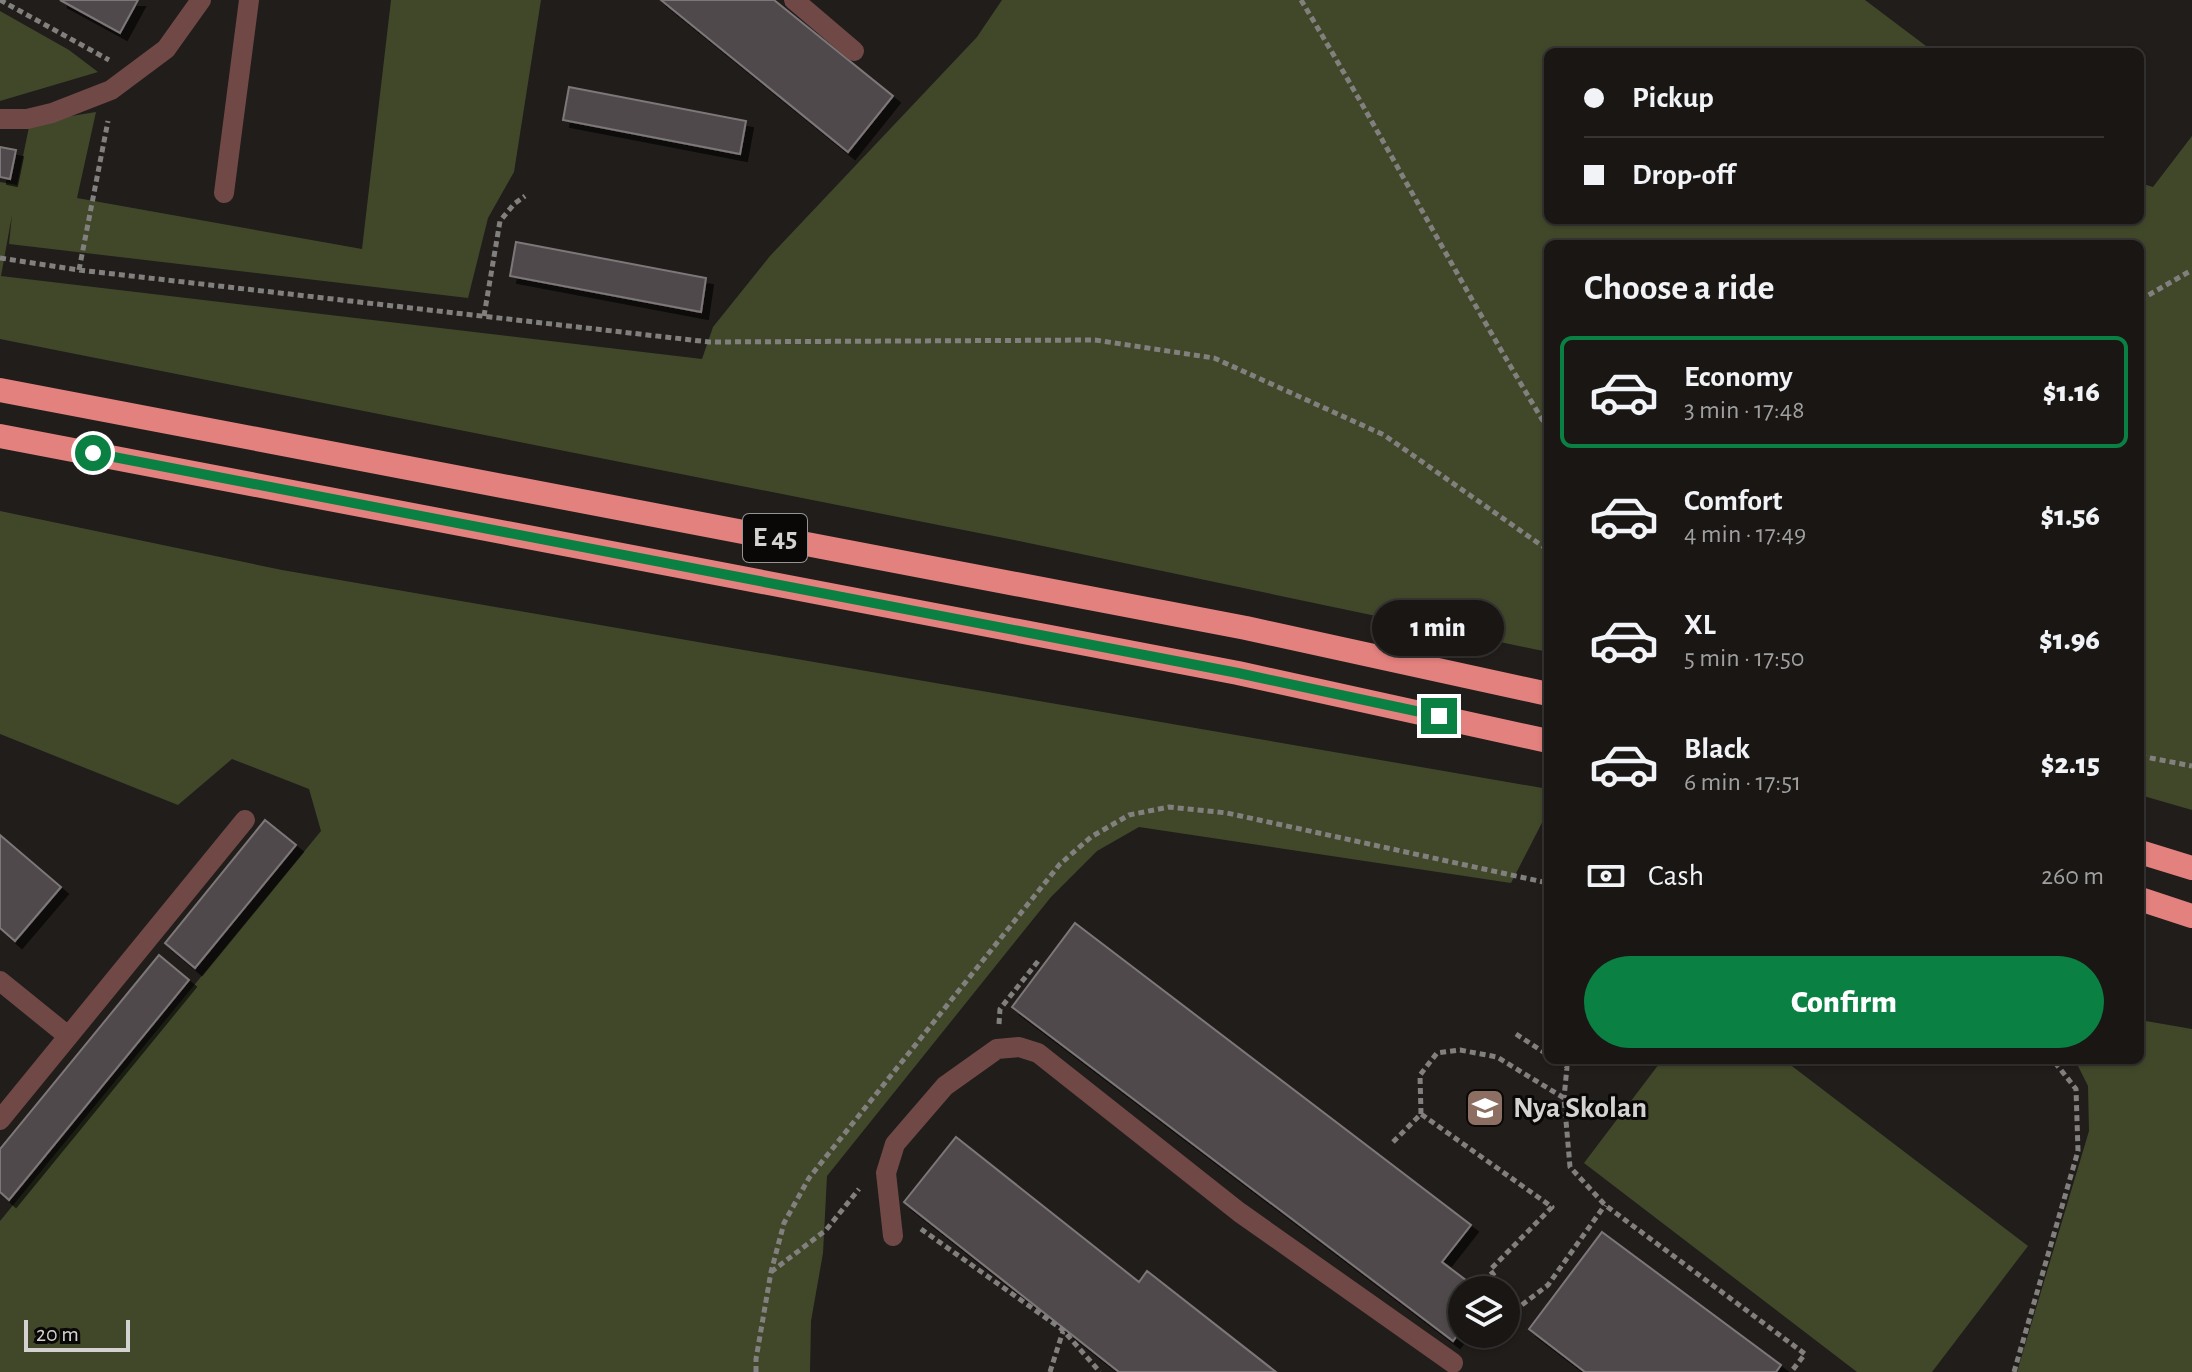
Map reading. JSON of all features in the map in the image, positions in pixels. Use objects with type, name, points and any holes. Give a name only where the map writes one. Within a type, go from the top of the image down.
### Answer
[{"type":"highway","name":"E 45","points":[[0,390],[1246,628],[1544,693]]},
{"type":"highway","name":"E 45","points":[[0,436],[1238,673],[1544,740]]},
{"type":"highway","points":[[2144,853],[2192,868]]},
{"type":"highway","points":[[2144,900],[2192,916]]},
{"type":"lane","points":[[0,119],[27,119],[52,113],[111,90],[166,49],[201,0]]},
{"type":"lane","points":[[224,193],[249,0]]},
{"type":"lane","points":[[794,0],[854,51]]},
{"type":"lane","points":[[0,1120],[245,820]]},
{"type":"lane","points":[[0,981],[68,1036]]},
{"type":"lane","points":[[893,1236],[886,1173],[895,1144],[945,1086],[997,1049],[1019,1047],[1038,1053],[1239,1212],[1453,1363]]},
{"type":"path","points":[[0,0],[134,74]]},
{"type":"path","points":[[1301,0],[1544,423]]},
{"type":"path","points":[[79,270],[113,99],[111,90]]},
{"type":"path","points":[[484,316],[500,221],[525,196]]},
{"type":"path","points":[[0,258],[79,270],[709,342],[1095,340],[1214,358],[1384,435],[1544,547]]},
{"type":"path","points":[[2144,298],[2192,270]]},
{"type":"path","points":[[2144,757],[2192,766]]},
{"type":"path","points":[[756,1372],[771,1272],[784,1223],[809,1178],[1060,864],[1091,837],[1129,815],[1169,807],[1227,813],[1544,882]]},
{"type":"path","points":[[997,1049],[1000,1009],[1039,960]]},
{"type":"path","points":[[1516,1034],[1544,1052]]},
{"type":"path","points":[[1393,1142],[1421,1114],[1420,1075],[1437,1053],[1460,1050],[1497,1057],[1564,1098]]},
{"type":"path","points":[[1563,1064],[1567,1067],[1564,1098],[1570,1167],[1605,1205],[1805,1354],[1791,1372]]},
{"type":"path","points":[[2014,1372],[2078,1151],[2076,1089],[2056,1064]]},
{"type":"path","points":[[1421,1114],[1552,1207],[1490,1270],[1494,1276]]},
{"type":"path","points":[[771,1272],[826,1230],[867,1179],[886,1173]]},
{"type":"path","points":[[1520,1306],[1548,1285],[1605,1205]]},
{"type":"path","points":[[893,1236],[922,1229],[1063,1330],[1100,1372]]},
{"type":"path","points":[[1050,1372],[1063,1330]]},
{"type":"green space","points":[[391,0],[541,0],[514,172],[488,218],[468,298],[9,244],[12,215],[1,276],[702,359],[713,327],[770,256],[977,37],[1002,0],[1865,0],[1929,48],[1544,48],[1544,224],[2144,224],[2144,184],[2153,187],[2192,136],[2192,810],[2144,796],[2144,240],[1544,240],[1544,651],[1019,541],[0,339],[0,182],[17,185],[29,127],[53,119],[96,112],[77,198],[362,249]]},
{"type":"green space","points":[[0,11],[69,50],[98,72],[0,101]]},
{"type":"green space","points":[[0,511],[282,570],[1544,788],[1544,819],[1511,883],[1139,827],[1097,851],[1051,897],[827,1176],[823,1253],[811,1321],[810,1372],[0,1372],[0,1221],[321,831],[309,789],[232,759],[178,805],[0,734]]},
{"type":"green space","points":[[2144,1021],[2192,1029],[2192,1372],[2017,1372],[2089,1131],[2088,1086],[2077,1064],[2144,1064]]},
{"type":"green space","points":[[1659,1064],[1789,1064],[2028,1246],[1932,1372],[1857,1372],[1584,1163]]},
{"type":"building","points":[[60,0],[138,0],[120,33]]},
{"type":"building","points":[[661,0],[774,0],[893,96],[848,152]]},
{"type":"building","points":[[569,87],[746,121],[740,154],[563,120]]},
{"type":"building","points":[[0,147],[16,150],[10,179],[0,177]]},
{"type":"building","points":[[516,242],[706,278],[701,312],[510,276]]},
{"type":"building","points":[[265,820],[296,845],[195,968],[165,943]]},
{"type":"building","points":[[0,835],[61,887],[15,941],[0,928]]},
{"type":"building","points":[[1075,923],[1471,1225],[1442,1262],[1460,1276],[1448,1276],[1448,1337],[1012,1007]]},
{"type":"building","points":[[159,955],[189,980],[9,1200],[0,1192],[0,1149]]},
{"type":"building","points":[[956,1137],[1139,1282],[1147,1271],[1276,1372],[1119,1372],[904,1202]]},
{"type":"building","points":[[1602,1232],[1781,1365],[1776,1372],[1585,1372],[1529,1329]]},
{"type":"place","name":"Nya Skolan","points":[[1485,1108]]},
{"type":"route","points":[[93,453],[1238,673],[1439,716]]}]
